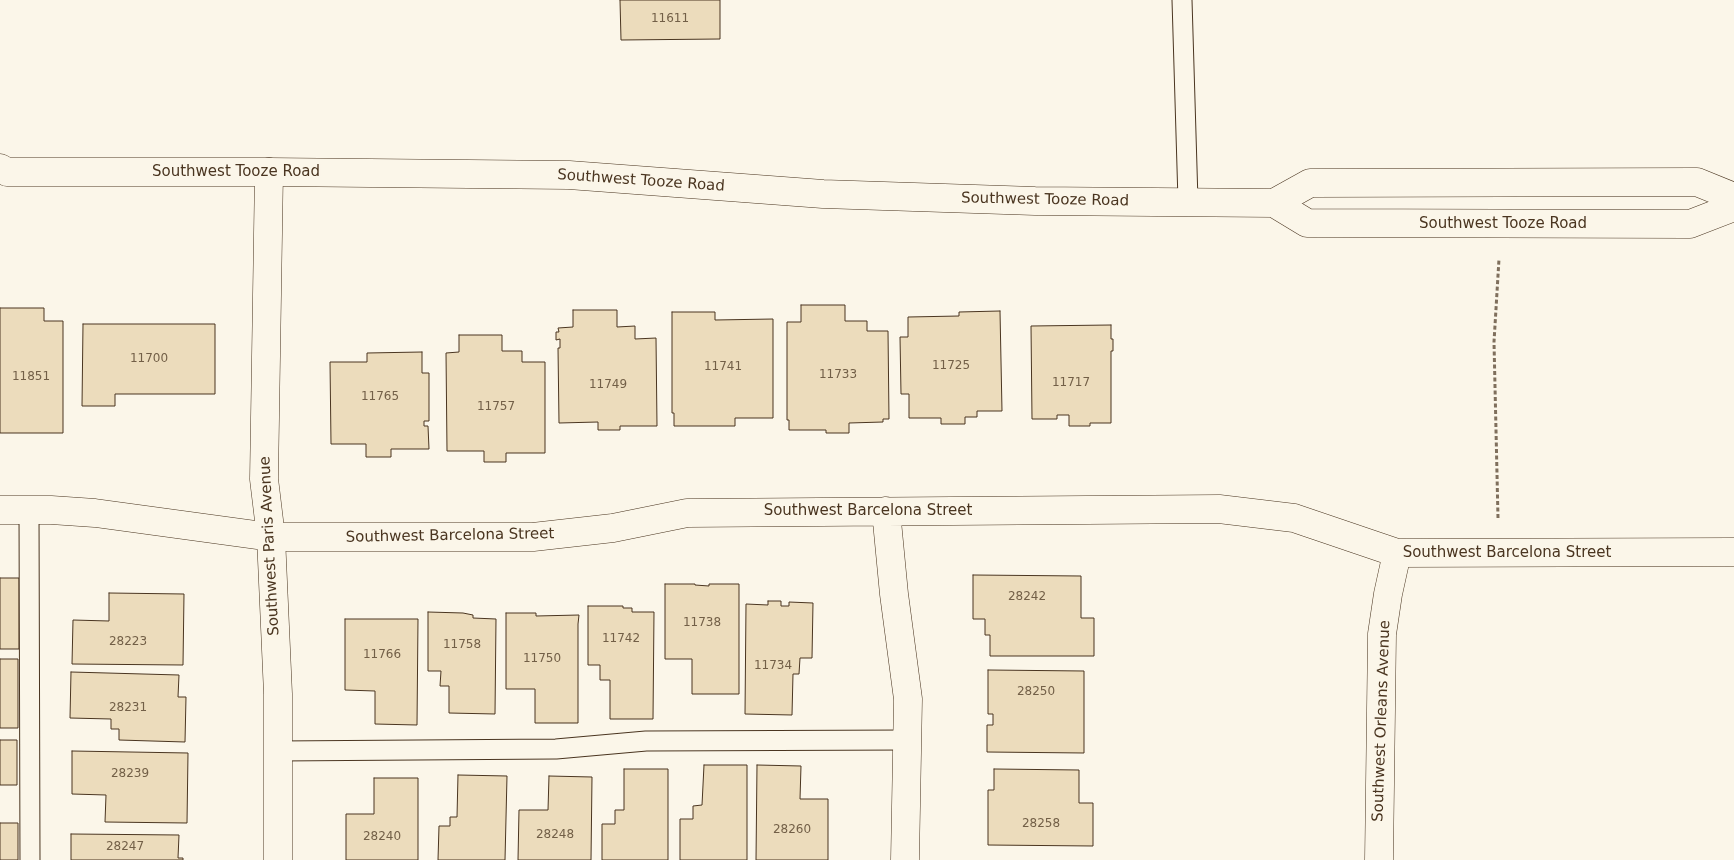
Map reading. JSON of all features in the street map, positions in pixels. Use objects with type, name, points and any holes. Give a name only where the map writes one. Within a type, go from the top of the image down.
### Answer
[{"type":"street","name":"Southwest Tooze Road","points":[[2,172],[569,175],[823,194],[1035,201],[1274,203],[1307,223],[1690,224],[1734,207]]},
{"type":"street","name":"Southwest Paris Avenue","points":[[269,172],[264,479],[271,538],[278,694],[278,860]]},
{"type":"street","points":[[1274,203],[1310,182],[1697,182],[1734,197]]},
{"type":"street","name":"Southwest Barcelona Street","points":[[0,510],[96,513],[271,538],[533,538],[613,528],[687,513],[1219,509],[1294,518],[1397,553],[1734,552]]},
{"type":"street","points":[[886,511],[894,594],[908,699],[905,860]]},
{"type":"street","name":"Southwest Orleans Avenue","points":[[1379,860],[1382,634],[1397,553]]},
{"type":"lane","points":[[1182,0],[1188,201]]},
{"type":"lane","points":[[29,510],[30,860]]},
{"type":"lane","points":[[278,751],[556,749],[646,741],[906,740]]},
{"type":"path","points":[[1497,301],[1494,342],[1500,553]]},
{"type":"building","points":[[620,0],[720,0],[720,39],[621,40]]},
{"type":"building","points":[[801,305],[845,305],[845,321],[867,321],[867,331],[888,331],[889,419],[883,419],[883,422],[849,423],[849,433],[826,433],[826,430],[789,430],[789,420],[787,420],[787,322],[801,322]]},
{"type":"building","points":[[0,308],[44,308],[44,321],[63,321],[63,433],[0,433]]},
{"type":"building","points":[[573,310],[617,310],[617,327],[635,326],[635,339],[656,338],[657,426],[620,426],[620,430],[598,430],[598,422],[559,423],[558,348],[560,348],[560,339],[556,340],[556,332],[559,332],[558,328],[573,327]]},
{"type":"building","points":[[1000,311],[1002,411],[977,411],[977,417],[965,417],[965,424],[941,424],[941,418],[909,418],[909,394],[901,394],[900,337],[908,337],[908,317],[959,316],[959,312]]},
{"type":"building","points":[[672,312],[715,312],[715,320],[773,319],[773,418],[735,418],[735,426],[674,426],[674,413],[672,413]]},
{"type":"building","points":[[83,324],[215,324],[215,394],[115,394],[115,406],[82,406]]},
{"type":"building","points":[[1111,325],[1113,351],[1111,351],[1111,423],[1069,426],[1069,415],[1057,415],[1057,419],[1032,419],[1031,326]]},
{"type":"building","points":[[459,335],[502,335],[502,351],[522,351],[522,362],[545,362],[545,453],[506,453],[506,462],[484,462],[484,451],[447,451],[446,353],[459,352]]},
{"type":"building","points":[[422,352],[422,373],[429,373],[429,421],[424,421],[424,426],[428,426],[429,449],[391,449],[391,457],[366,457],[366,444],[331,444],[330,362],[367,362],[367,353]]},
{"type":"building","points":[[973,575],[1081,576],[1081,618],[1094,618],[1094,656],[990,656],[990,635],[985,635],[985,619],[973,619]]},
{"type":"building","points":[[0,578],[19,578],[19,649],[0,649]]},
{"type":"building","points":[[665,584],[709,586],[709,584],[739,584],[739,694],[692,694],[692,659],[665,659]]},
{"type":"building","points":[[109,593],[184,594],[183,665],[72,664],[73,620],[109,621]]},
{"type":"building","points":[[768,601],[781,601],[781,606],[789,606],[789,602],[813,603],[812,658],[800,658],[799,674],[793,674],[792,715],[745,714],[746,604],[768,605]]},
{"type":"building","points":[[588,606],[623,606],[623,608],[632,608],[632,612],[654,612],[653,719],[610,719],[610,680],[600,680],[600,665],[588,665]]},
{"type":"building","points":[[428,612],[463,613],[473,615],[473,618],[496,619],[495,714],[449,713],[449,686],[440,686],[441,671],[428,671]]},
{"type":"building","points":[[506,613],[536,613],[536,616],[579,615],[578,723],[535,723],[535,689],[506,689]]},
{"type":"building","points":[[345,619],[418,619],[417,725],[375,724],[375,691],[345,690]]},
{"type":"building","points":[[0,659],[18,659],[18,728],[0,728]]},
{"type":"building","points":[[988,670],[1084,671],[1084,753],[987,752],[987,725],[993,725],[993,714],[988,714]]},
{"type":"building","points":[[71,672],[179,675],[178,697],[186,697],[185,742],[119,740],[119,729],[111,729],[111,719],[70,718]]},
{"type":"building","points":[[0,740],[17,740],[17,785],[0,785]]},
{"type":"building","points":[[72,751],[188,753],[187,823],[105,822],[106,795],[72,794]]},
{"type":"building","points":[[704,765],[747,765],[747,860],[680,860],[680,819],[693,819],[693,806],[702,805]]},
{"type":"building","points":[[757,765],[801,766],[800,799],[828,799],[828,860],[756,860]]},
{"type":"building","points":[[624,769],[668,769],[668,860],[602,860],[602,824],[615,824],[615,810],[624,810]]},
{"type":"building","points":[[994,769],[1079,770],[1079,803],[1093,803],[1093,846],[988,845],[988,790],[994,790]]},
{"type":"building","points":[[458,775],[507,776],[505,860],[438,860],[439,826],[450,826],[450,817],[457,817]]},
{"type":"building","points":[[549,776],[592,777],[591,860],[518,860],[519,810],[548,810]]},
{"type":"building","points":[[374,778],[418,778],[418,860],[346,860],[346,814],[374,814]]},
{"type":"building","points":[[0,823],[18,823],[18,860],[0,860]]},
{"type":"building","points":[[71,834],[179,835],[178,858],[183,858],[183,860],[71,860]]}]
